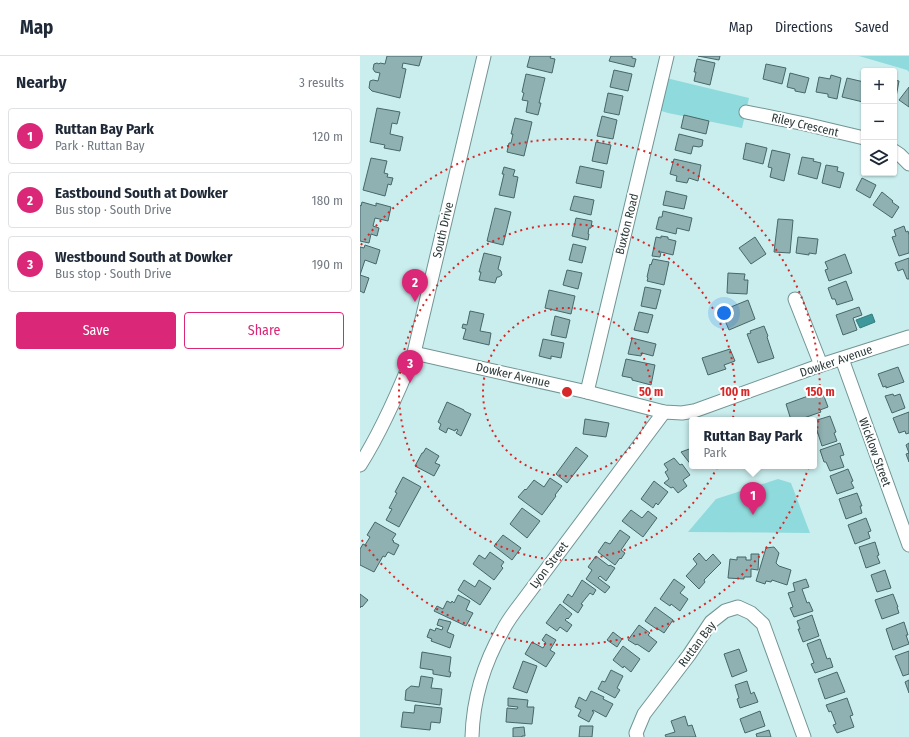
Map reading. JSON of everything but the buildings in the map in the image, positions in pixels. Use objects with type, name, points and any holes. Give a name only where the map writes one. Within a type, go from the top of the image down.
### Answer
[{"type":"street","name":"South Drive","points":[[360,465],[383,424],[414,353],[484,56]]},
{"type":"street","name":"Buxton Road","points":[[587,392],[667,56]]},
{"type":"street","name":"Riley Crescent","points":[[746,112],[861,137]]},
{"type":"street","points":[[897,153],[909,164]]},
{"type":"street","points":[[795,299],[821,365]]},
{"type":"street","name":"Dowker Avenue","points":[[414,353],[587,392],[664,412],[682,413],[694,411],[821,365],[909,337]]},
{"type":"street","name":"Wicklow Street","points":[[842,358],[909,545]]},
{"type":"street","name":"Lyon Street","points":[[472,737],[475,708],[481,679],[489,657],[503,630],[522,602],[664,412]]},
{"type":"street","name":"Ruttan Bay","points":[[637,737],[636,733],[644,714],[689,655],[711,622],[725,611],[738,607],[751,613],[763,624],[804,737]]},
{"type":"shaded area","points":[[859,56],[909,56],[909,72],[907,70]]},
{"type":"shaded area","points":[[662,77],[749,98],[742,128],[655,109]]},
{"type":"shaded area","points":[[872,314],[875,322],[860,328],[856,320]]},
{"type":"shaded area","points":[[778,479],[791,483],[810,533],[688,532],[716,499]]},
{"type":"place","name":"Eastbound South at Dowker","points":[[415,302]]},
{"type":"place","name":"Westbound South at Dowker","points":[[410,383]]},
{"type":"place","name":"Ruttan Bay Park","points":[[753,515]]}]
